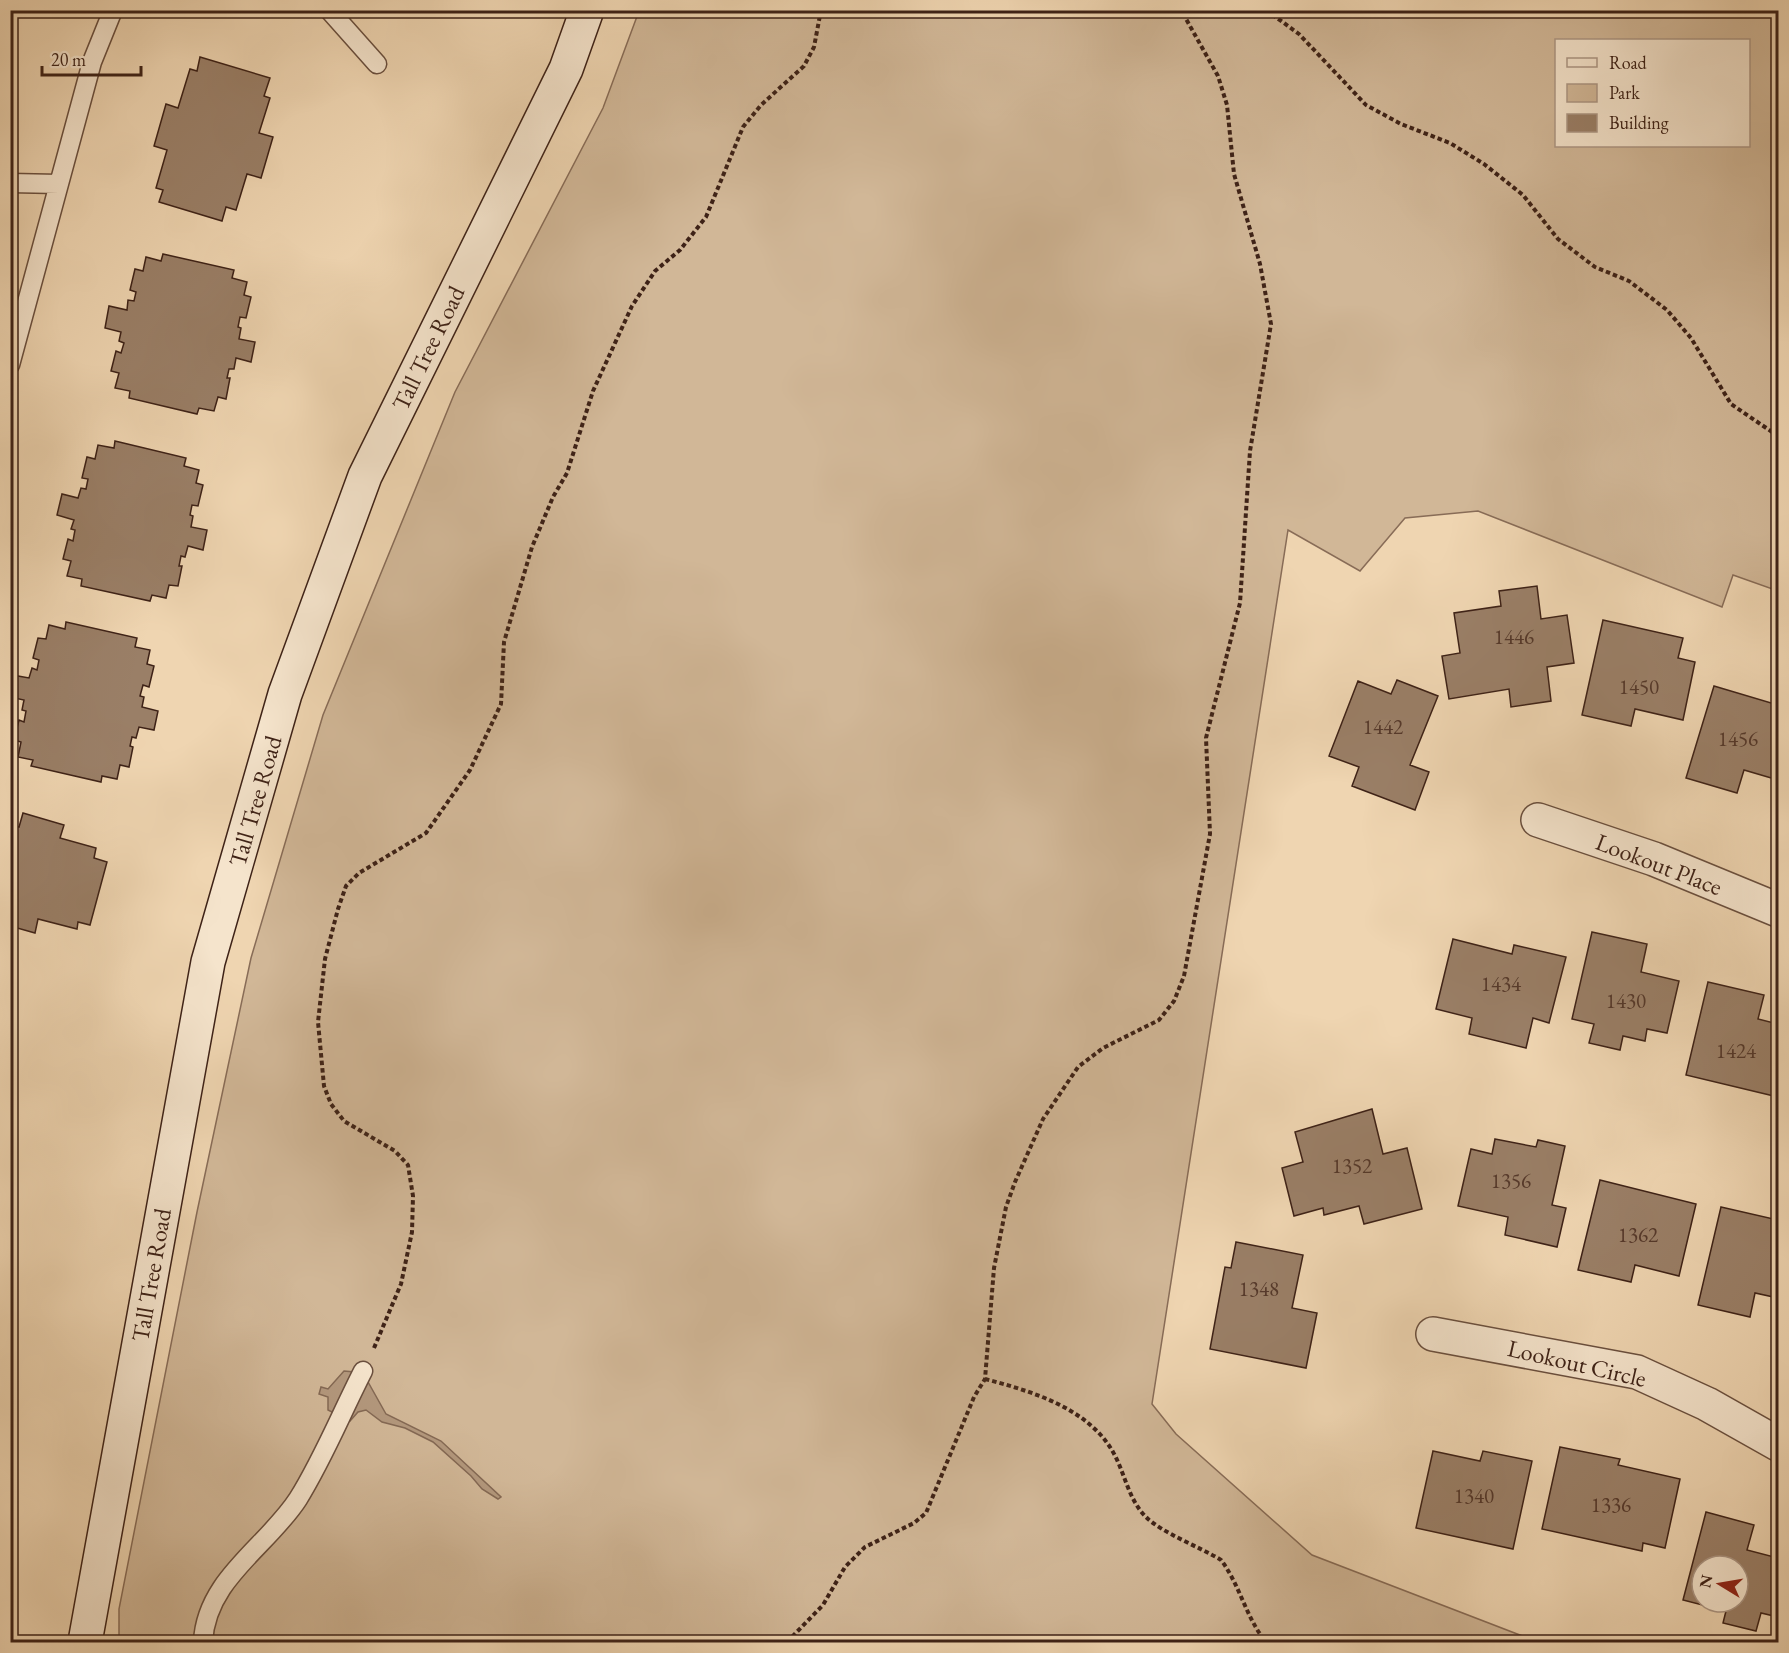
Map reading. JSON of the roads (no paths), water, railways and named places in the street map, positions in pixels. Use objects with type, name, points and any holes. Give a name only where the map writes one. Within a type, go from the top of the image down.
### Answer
[{"type":"street","name":"Tall Tree Road","points":[[85,1642],[208,962],[285,694],[365,476],[566,69],[586,10]]},
{"type":"street","name":"Lookout Place","points":[[1538,820],[1654,859],[1779,910]]},
{"type":"street","name":"Lookout Circle","points":[[1433,1334],[1637,1372],[1707,1404],[1779,1444]]},
{"type":"lane","points":[[10,365],[92,62],[113,10]]},
{"type":"lane","points":[[329,10],[377,64]]},
{"type":"lane","points":[[10,183],[59,184]]},
{"type":"lane","points":[[203,1642],[214,1604],[224,1586],[246,1555],[269,1535],[296,1502],[363,1371]]}]
